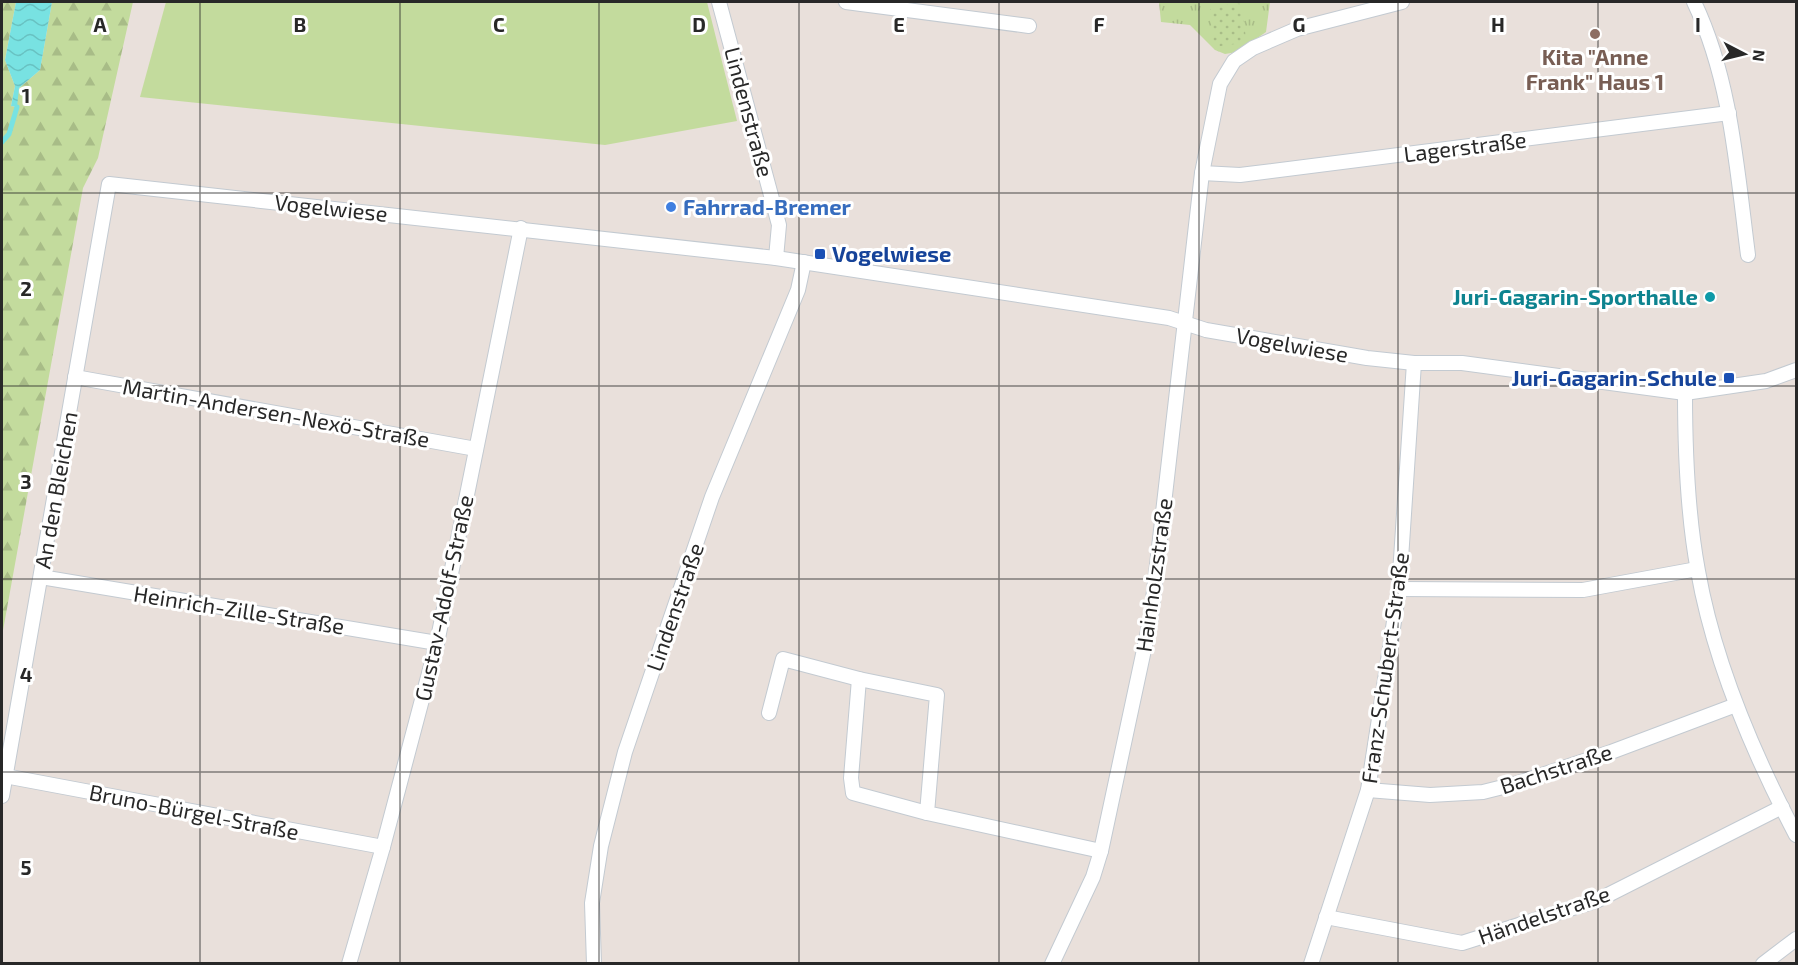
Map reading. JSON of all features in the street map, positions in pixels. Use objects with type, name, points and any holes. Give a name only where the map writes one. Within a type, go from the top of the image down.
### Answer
[{"type":"street","name":"Lindenstraße","points":[[719,2],[779,225],[777,258]]},
{"type":"street","points":[[846,2],[1029,26]]},
{"type":"street","name":"Hainholzstraße","points":[[1052,963],[1093,877],[1101,851],[1151,617],[1202,173],[1220,84],[1234,61],[1253,48],[1297,29],[1402,2]]},
{"type":"street","points":[[1694,2],[1704,22],[1729,113],[1748,255]]},
{"type":"street","name":"Lagerstraße","points":[[1202,173],[1240,175],[1729,113]]},
{"type":"street","name":"Vogelwiese","points":[[109,184],[777,258],[1185,322],[1206,330],[1272,342],[1414,363],[1462,363],[1685,393],[1766,381],[1797,370]]},
{"type":"street","name":"An den Bleichen","points":[[2,796],[109,184]]},
{"type":"street","name":"Gustav-Adolf-Straße","points":[[349,963],[383,847],[437,643],[521,228]]},
{"type":"street","name":"Lindenstraße","points":[[594,963],[592,903],[602,846],[625,752],[712,497],[798,290],[804,262]]},
{"type":"street","name":"Franz-Schubert-Straße","points":[[1311,963],[1368,790],[1399,589],[1414,363]]},
{"type":"street","name":"Martin-Andersen-Nexö-Straße","points":[[75,377],[476,449]]},
{"type":"street","points":[[1685,393],[1685,461],[1697,569],[1712,632],[1737,705],[1782,807],[1797,835]]},
{"type":"street","points":[[1399,589],[1584,590],[1697,569]]},
{"type":"street","name":"Heinrich-Zille-Straße","points":[[41,577],[437,643]]},
{"type":"street","points":[[770,713],[783,659],[859,679],[937,695],[927,813]]},
{"type":"street","points":[[859,679],[851,778],[853,793],[927,813],[1101,851]]},
{"type":"street","name":"Bachstraße","points":[[1368,790],[1430,795],[1483,792],[1515,784],[1611,752],[1737,705]]},
{"type":"street","name":"Bruno-Bürgel-Straße","points":[[5,776],[383,847]]},
{"type":"street","name":"Händelstraße","points":[[1326,917],[1462,943],[1598,900],[1782,807]]},
{"type":"street","points":[[1763,963],[1797,939]]},
{"type":"green space","points":[[2,2],[16,2],[5,60],[15,86],[11,106],[16,107],[19,88],[40,70],[52,2],[133,2],[98,158],[83,188],[2,636]]},
{"type":"green space","points":[[166,2],[707,2],[737,121],[605,145],[140,97]]},
{"type":"green space","points":[[1159,2],[1270,2],[1266,32],[1237,52],[1225,54],[1215,50],[1190,25],[1161,22]]},
{"type":"green space","points":[[1233,3],[1242,4],[1246,40],[1242,43],[1214,47],[1210,9]]},
{"type":"water","points":[[16,2],[52,2],[40,70],[19,88],[17,107],[11,106],[15,86],[5,60]]},
{"type":"waterway","points":[[2,142],[9,134],[17,107]]},
{"type":"place","name":"Kita \"Anne Frank\" Haus 1","points":[[1595,34]]},
{"type":"place","name":"Fahrrad-Bremer","points":[[671,207]]},
{"type":"place","name":"Vogelwiese","points":[[820,254]]},
{"type":"place","name":"Juri-Gagarin-Sporthalle","points":[[1710,297]]},
{"type":"place","name":"Juri-Gagarin-Schule","points":[[1729,378]]}]
